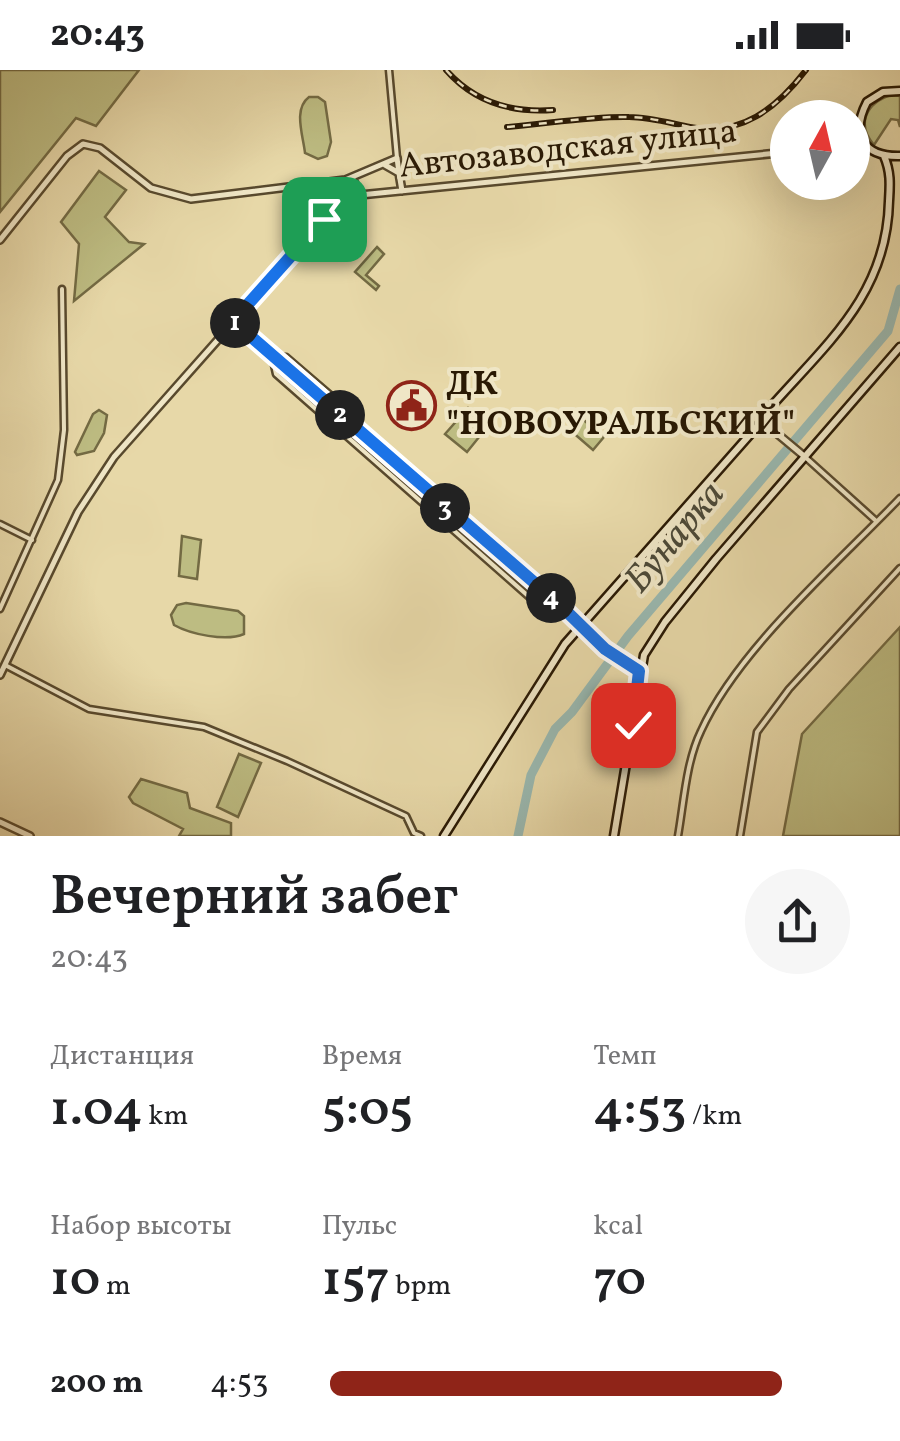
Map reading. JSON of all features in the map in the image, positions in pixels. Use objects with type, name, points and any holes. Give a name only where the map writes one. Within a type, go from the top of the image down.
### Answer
[{"type":"main road","points":[[870,101],[897,88]]},
{"type":"main road","points":[[870,148],[884,156],[900,156]]},
{"type":"main road","points":[[444,836],[538,685],[581,626],[762,421],[869,288],[888,232],[890,168],[884,156]]},
{"type":"main road","points":[[890,168],[900,156]]},
{"type":"main road","points":[[614,836],[644,655],[664,622],[900,346]]},
{"type":"main road","points":[[581,626],[620,661],[639,671]]},
{"type":"street","name":"Автозаводская улица","points":[[389,70],[397,158]]},
{"type":"street","points":[[0,240],[66,156],[89,143],[151,188],[191,198],[352,178],[397,158],[402,192]]},
{"type":"street","name":"Автозаводская улица","points":[[0,675],[78,512],[104,472],[324,219],[360,195],[770,154]]},
{"type":"street","points":[[386,165],[399,173]]},
{"type":"street","points":[[352,178],[360,195]]},
{"type":"street","points":[[0,610],[58,480],[63,448],[62,288]]},
{"type":"street","points":[[233,321],[581,626]]},
{"type":"street","points":[[272,356],[286,358],[357,418]]},
{"type":"street","points":[[272,356],[276,374],[385,473],[535,602],[559,604]]},
{"type":"street","points":[[762,421],[876,521]]},
{"type":"street","points":[[678,836],[701,729],[737,670],[900,498]]},
{"type":"street","points":[[0,524],[32,540]]},
{"type":"street","points":[[740,836],[757,732],[789,690],[900,568]]},
{"type":"street","points":[[4,665],[89,709],[204,727],[287,761],[406,816],[414,833],[421,836]]},
{"type":"street","points":[[0,822],[30,836]]},
{"type":"shaded area","points":[[0,70],[139,70],[96,126],[76,118],[0,212]]},
{"type":"shaded area","points":[[900,96],[900,127],[898,120],[891,119],[874,145],[870,139],[870,109],[882,99]]},
{"type":"shaded area","points":[[309,97],[325,102],[331,142],[327,156],[318,159],[305,153],[301,131],[301,108]]},
{"type":"shaded area","points":[[99,171],[126,190],[105,217],[129,242],[144,244],[74,301],[79,244],[61,222]]},
{"type":"shaded area","points":[[377,247],[384,254],[366,275],[379,286],[376,290],[355,272]]},
{"type":"shaded area","points":[[468,408],[488,426],[467,452],[445,434]]},
{"type":"shaded area","points":[[99,410],[107,415],[104,433],[94,451],[77,455],[93,414]]},
{"type":"shaded area","points":[[580,417],[604,437],[593,450],[570,430]]},
{"type":"shaded area","points":[[182,536],[201,540],[197,579],[179,576]]},
{"type":"shaded area","points":[[177,605],[238,611],[244,616],[244,634],[208,636],[174,625],[171,615]]},
{"type":"shaded area","points":[[900,627],[900,836],[783,836],[802,734]]},
{"type":"shaded area","points":[[239,754],[261,763],[238,817],[217,807]]},
{"type":"shaded area","points":[[141,779],[187,793],[190,808],[231,823],[231,836],[179,836],[183,829],[133,803],[129,797]]},
{"type":"waterway","name":"Бунарка","points":[[518,836],[531,775],[555,729],[628,636],[888,331],[900,289]]},
{"type":"railway","points":[[446,70],[481,98],[523,110],[553,110]]},
{"type":"railway","points":[[507,127],[629,117],[690,127],[726,128],[770,107],[806,70]]},
{"type":"place","name":"ДК \"НОВОУРАЛЬСКИЙ\"","points":[[411,405]]},
{"type":"route","points":[[324,219],[233,321],[559,604],[605,649],[639,671],[633,725]]}]
